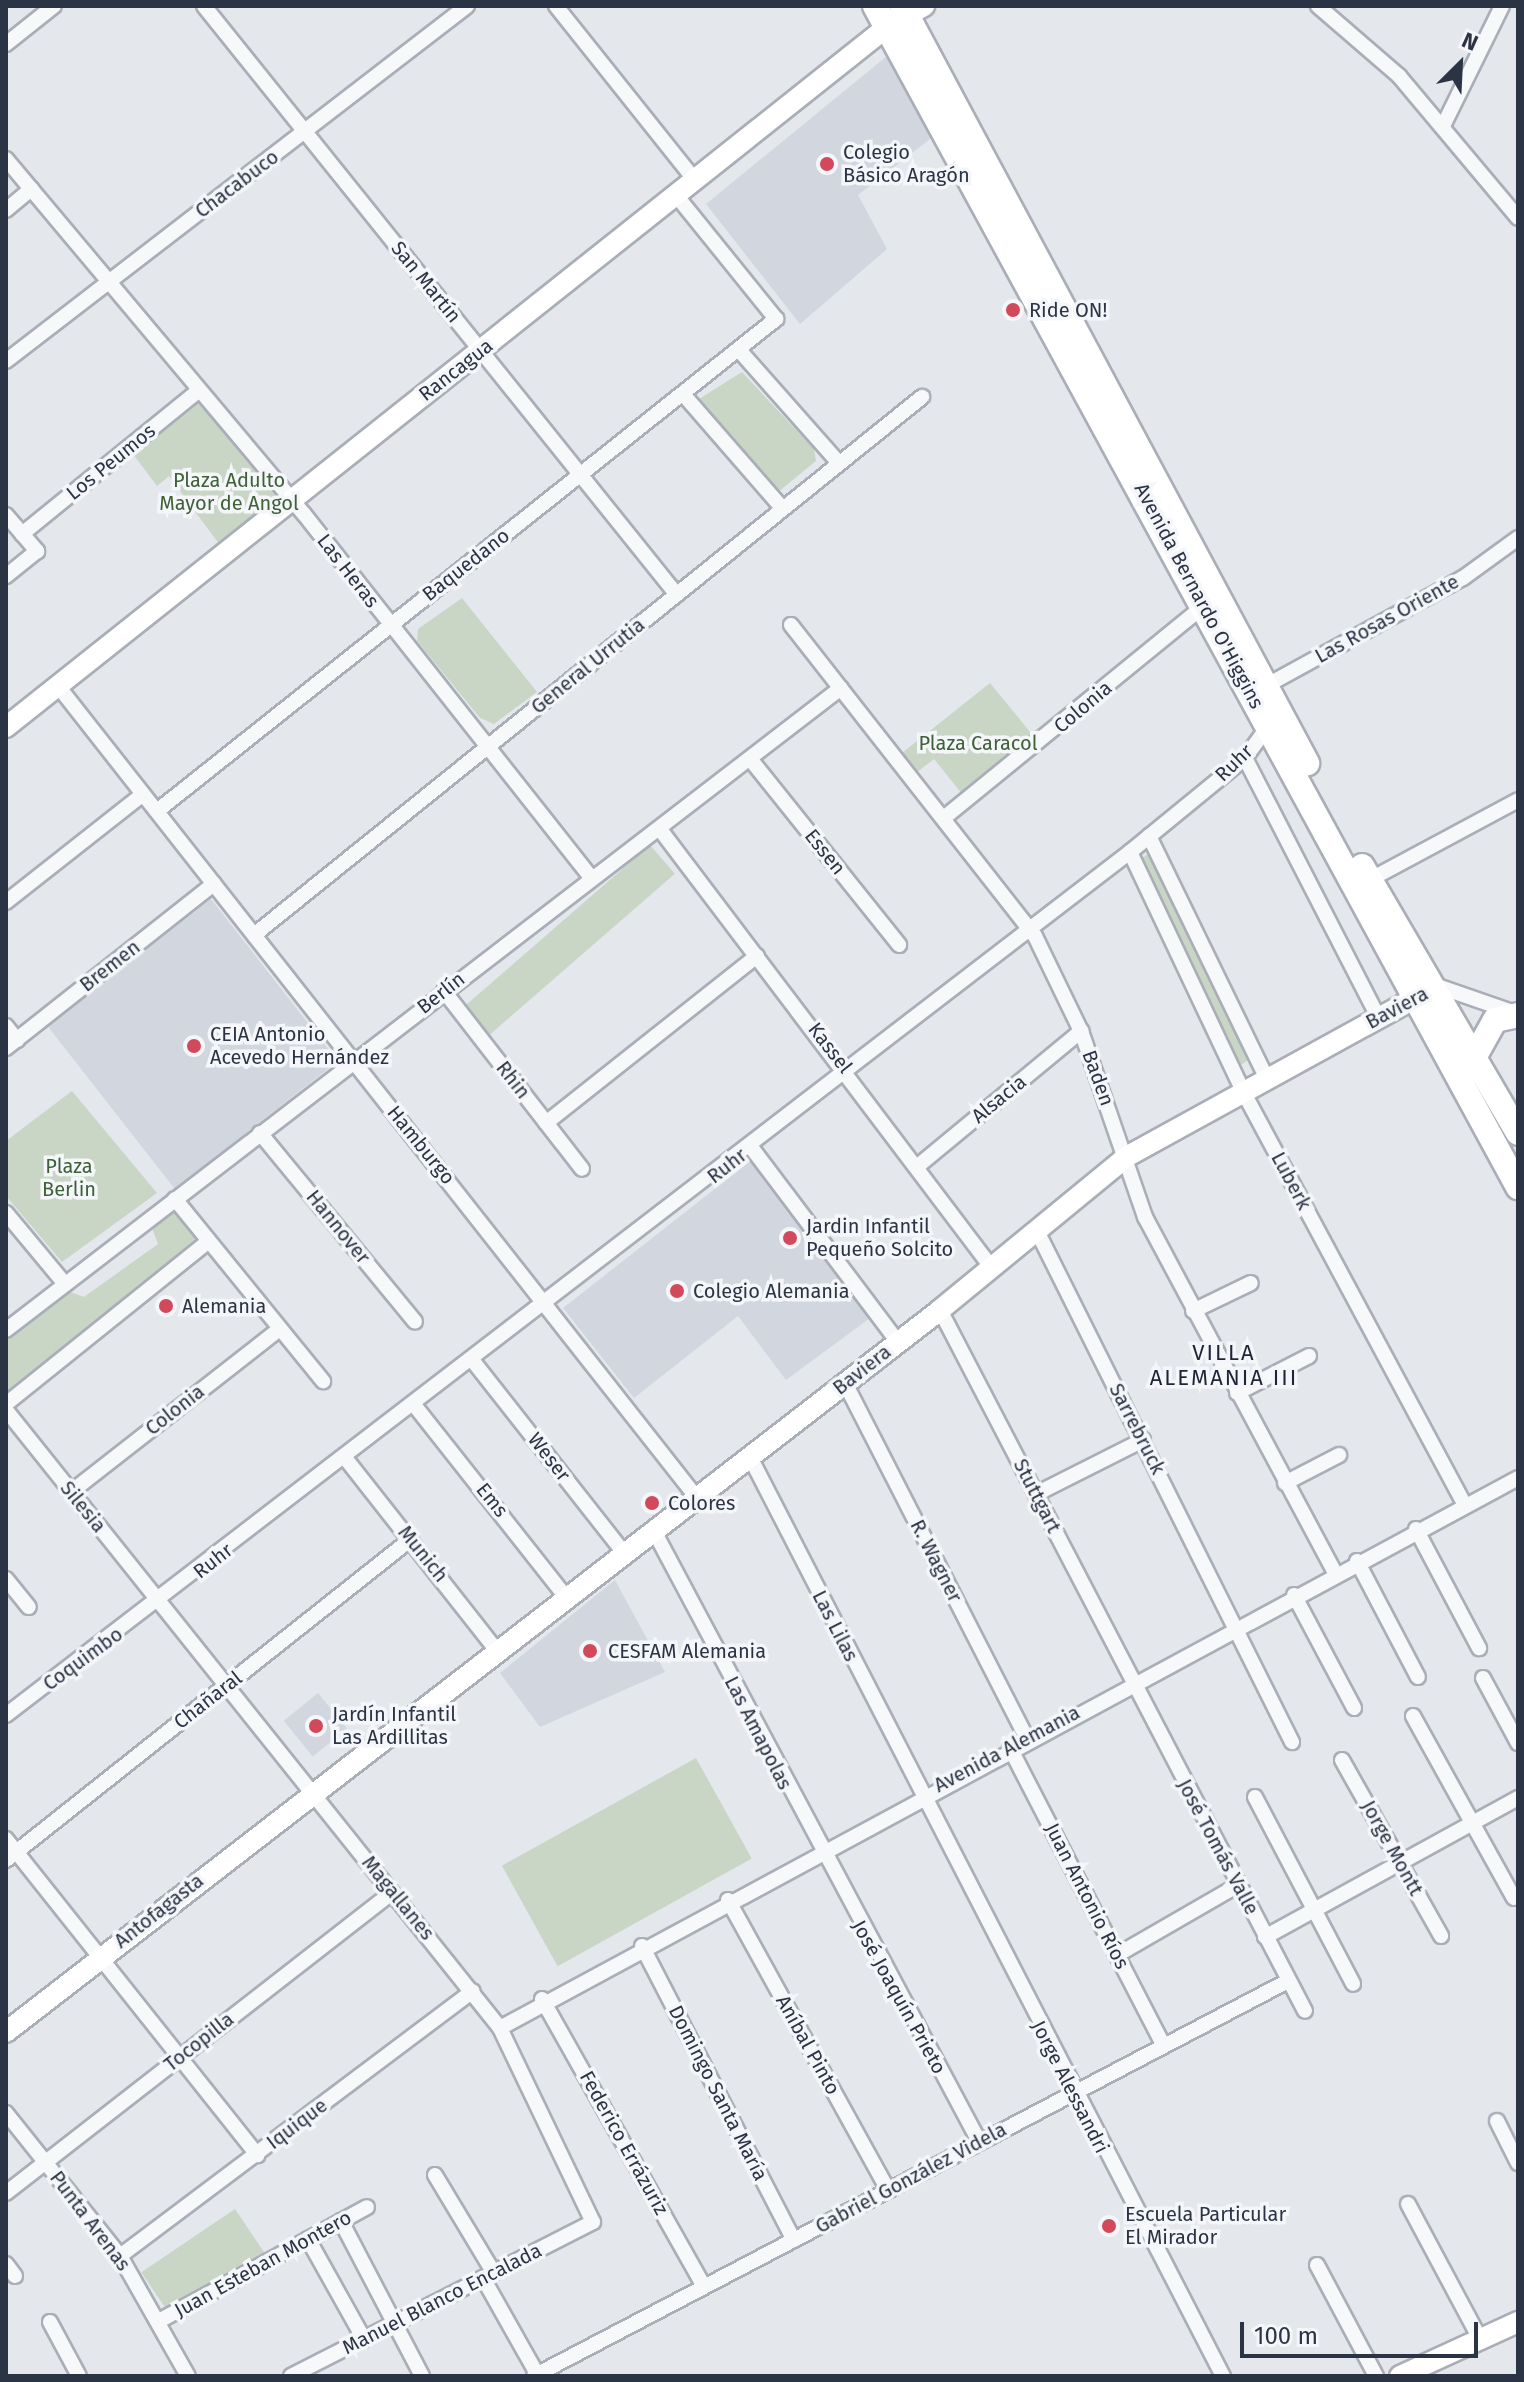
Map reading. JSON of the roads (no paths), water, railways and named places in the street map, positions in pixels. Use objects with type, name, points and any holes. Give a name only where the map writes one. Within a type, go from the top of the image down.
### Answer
[{"type":"main road","name":"Avenida Bernardo O'Higgins","points":[[899,13],[1276,721],[1426,992],[1475,1056],[1518,1133]]},
{"type":"main road","name":"Avenida Bernardo O'Higgins","points":[[1276,721],[1369,880],[1518,1187]]},
{"type":"main road","points":[[1475,1056],[1495,1020],[1518,1014]]},
{"type":"street","points":[[6,44],[54,6]]},
{"type":"street","name":"San Martín","points":[[204,6],[677,595]]},
{"type":"street","name":"Chacabuco","points":[[6,361],[467,6]]},
{"type":"street","points":[[556,6],[695,180]]},
{"type":"street","points":[[1318,6],[1377,55],[1443,126],[1518,218]]},
{"type":"street","points":[[1443,126],[1502,6]]},
{"type":"street","name":"Rancagua","points":[[6,727],[695,180],[899,13]]},
{"type":"street","name":"Las Heras","points":[[6,159],[292,500],[591,877]]},
{"type":"street","points":[[6,210],[31,189]]},
{"type":"street","name":"Baquedano","points":[[157,811],[776,319],[676,195]]},
{"type":"street","points":[[739,350],[839,463]]},
{"type":"street","name":"Los Peumos","points":[[22,534],[199,390]]},
{"type":"street","points":[[683,394],[783,509]]},
{"type":"street","name":"General Urrutia","points":[[254,935],[922,397]]},
{"type":"street","points":[[6,515],[37,551],[6,576]]},
{"type":"street","name":"Las Rosas Oriente","points":[[1260,689],[1463,578],[1518,538]]},
{"type":"street","name":"Colonia","points":[[945,817],[1212,600]]},
{"type":"street","name":"Baden","points":[[791,625],[1031,928],[1081,1031],[1145,1217],[1335,1573]]},
{"type":"street","name":"Hamburgo","points":[[58,686],[548,1304],[697,1498]]},
{"type":"street","name":"Berlín","points":[[6,1330],[591,877],[662,832],[841,688]]},
{"type":"street","name":"Ruhr","points":[[159,1603],[1130,852],[1245,758],[1276,721]]},
{"type":"street","points":[[1245,758],[1378,1017]]},
{"type":"street","name":"Essen","points":[[751,760],[899,945]]},
{"type":"street","points":[[6,902],[143,794]]},
{"type":"street","points":[[1369,880],[1518,800]]},
{"type":"street","name":"Kassel","points":[[662,832],[849,1072],[992,1268]]},
{"type":"street","points":[[1149,836],[1268,1081]]},
{"type":"street","name":"Luberk","points":[[1130,852],[1245,1095],[1464,1503]]},
{"type":"street","name":"Bremen","points":[[11,1044],[214,884]]},
{"type":"street","points":[[546,1123],[757,956]]},
{"type":"street","name":"Rhin","points":[[444,991],[582,1169]]},
{"type":"street","points":[[1426,992],[1518,1014]]},
{"type":"street","name":"Baviera","points":[[311,1790],[940,1310],[1038,1233],[1126,1157],[1245,1095],[1426,992]]},
{"type":"street","points":[[6,1026],[11,1044]]},
{"type":"street","name":"Alsacia","points":[[918,1166],[1081,1031]]},
{"type":"street","name":"Hannover","points":[[260,1133],[415,1322]]},
{"type":"street","points":[[751,1147],[898,1342]]},
{"type":"street","points":[[175,1199],[323,1381]]},
{"type":"street","points":[[6,1213],[65,1284]]},
{"type":"street","name":"Sarrebruck","points":[[1038,1233],[1292,1742]]},
{"type":"street","points":[[6,1404],[209,1241]]},
{"type":"street","points":[[1193,1311],[1251,1283]]},
{"type":"street","name":"Stuttgart","points":[[940,1310],[1131,1683]]},
{"type":"street","name":"Colonia","points":[[71,1492],[280,1329]]},
{"type":"street","points":[[1237,1393],[1309,1356]]},
{"type":"street","name":"Weser","points":[[473,1361],[624,1553]]},
{"type":"street","name":"R. Wagner","points":[[845,1383],[1027,1739]]},
{"type":"street","name":"Ems","points":[[415,1406],[566,1597]]},
{"type":"street","name":"Silesia","points":[[6,1410],[159,1603]]},
{"type":"street","points":[[1036,1494],[1143,1440]]},
{"type":"street","points":[[1285,1483],[1339,1455]]},
{"type":"street","name":"Las Lilas","points":[[750,1457],[921,1796]]},
{"type":"street","name":"Munich","points":[[346,1459],[497,1651]]},
{"type":"street","name":"Avenida Alemania","points":[[500,2028],[542,1999],[1464,1503],[1518,1478]]},
{"type":"street","points":[[1416,1529],[1479,1648]]},
{"type":"street","name":"Las Amapolas","points":[[654,1531],[819,1851]]},
{"type":"street","name":"Chañaral","points":[[11,1856],[411,1539]]},
{"type":"street","points":[[1357,1561],[1418,1677]]},
{"type":"street","points":[[6,1579],[29,1607]]},
{"type":"street","points":[[1294,1595],[1354,1708]]},
{"type":"street","name":"Magallanes","points":[[159,1603],[500,2028],[593,2222]]},
{"type":"street","name":"Coquimbo","points":[[6,1715],[159,1603]]},
{"type":"street","points":[[1483,1678],[1518,1743]]},
{"type":"street","name":"José Tomás Valle","points":[[1131,1683],[1305,2011]]},
{"type":"street","points":[[1413,1716],[1514,1898]]},
{"type":"street","name":"Juan Antonio Ríos","points":[[1010,1748],[1163,2044]]},
{"type":"street","name":"Jorge Montt","points":[[1342,1760],[1441,1936]]},
{"type":"street","name":"Antofagasta","points":[[6,2032],[311,1790]]},
{"type":"street","name":"Jorge Alessandri","points":[[921,1796],[1071,2092],[1223,2376]]},
{"type":"street","points":[[1255,1797],[1353,1984]]},
{"type":"street","points":[[1265,1937],[1518,1798]]},
{"type":"street","points":[[6,1839],[11,1856],[99,1959],[257,2155]]},
{"type":"street","name":"José Joaquín Prieto","points":[[819,1851],[980,2143]]},
{"type":"street","points":[[1117,1955],[1238,1885]]},
{"type":"street","name":"Tocopilla","points":[[6,2193],[392,1892]]},
{"type":"street","name":"Aníbal Pinto","points":[[728,1900],[888,2190]]},
{"type":"street","name":"Domingo Santa María","points":[[642,1946],[794,2240]]},
{"type":"street","name":"Gabriel González Videla","points":[[536,2375],[1288,1981]]},
{"type":"street","name":"Iquique","points":[[120,2256],[473,1991]]},
{"type":"street","name":"Federico Errázuriz","points":[[542,1999],[704,2287]]},
{"type":"street","name":"Punta Arenas","points":[[6,2113],[120,2256],[188,2376]]},
{"type":"street","points":[[1497,2121],[1518,2163]]},
{"type":"street","points":[[435,2175],[536,2375]]},
{"type":"street","points":[[1408,2204],[1479,2337]]},
{"type":"street","name":"Juan Esteban Montero","points":[[159,2321],[367,2207]]},
{"type":"street","points":[[341,2221],[422,2376]]},
{"type":"street","name":"Manuel Blanco Encalada","points":[[291,2376],[593,2222]]},
{"type":"street","points":[[308,2239],[364,2339]]},
{"type":"street","points":[[1317,2265],[1376,2376]]},
{"type":"street","points":[[50,2322],[79,2376]]},
{"type":"street","points":[[1400,2376],[1479,2337],[1518,2322]]},
{"type":"place","name":"Colegio Básico Aragón","points":[[827,164]]},
{"type":"place","name":"Ride ON!","points":[[1013,310]]},
{"type":"place","name":"CEIA Antonio Acevedo Hernández","points":[[194,1046]]},
{"type":"place","name":"Jardin Infantil Pequeño Solcito","points":[[790,1238]]},
{"type":"place","name":"Colegio Alemania","points":[[677,1291]]},
{"type":"place","name":"Alemania","points":[[166,1306]]},
{"type":"place","name":"Colores","points":[[652,1503]]},
{"type":"place","name":"CESFAM Alemania","points":[[590,1651]]},
{"type":"place","name":"Jardín Infantil Las Ardillitas","points":[[316,1726]]},
{"type":"place","name":"Escuela Particular El Mirador","points":[[1109,2226]]},
{"type":"district","name":"VILLA ALEMANIA III","points":[[1224,1364]]},
{"type":"park label","name":"Plaza Adulto Mayor de Angol","points":[[229,492]]},
{"type":"park label","name":"Plaza Caracol","points":[[978,743]]},
{"type":"park label","name":"Plaza Berlin","points":[[69,1178]]}]
